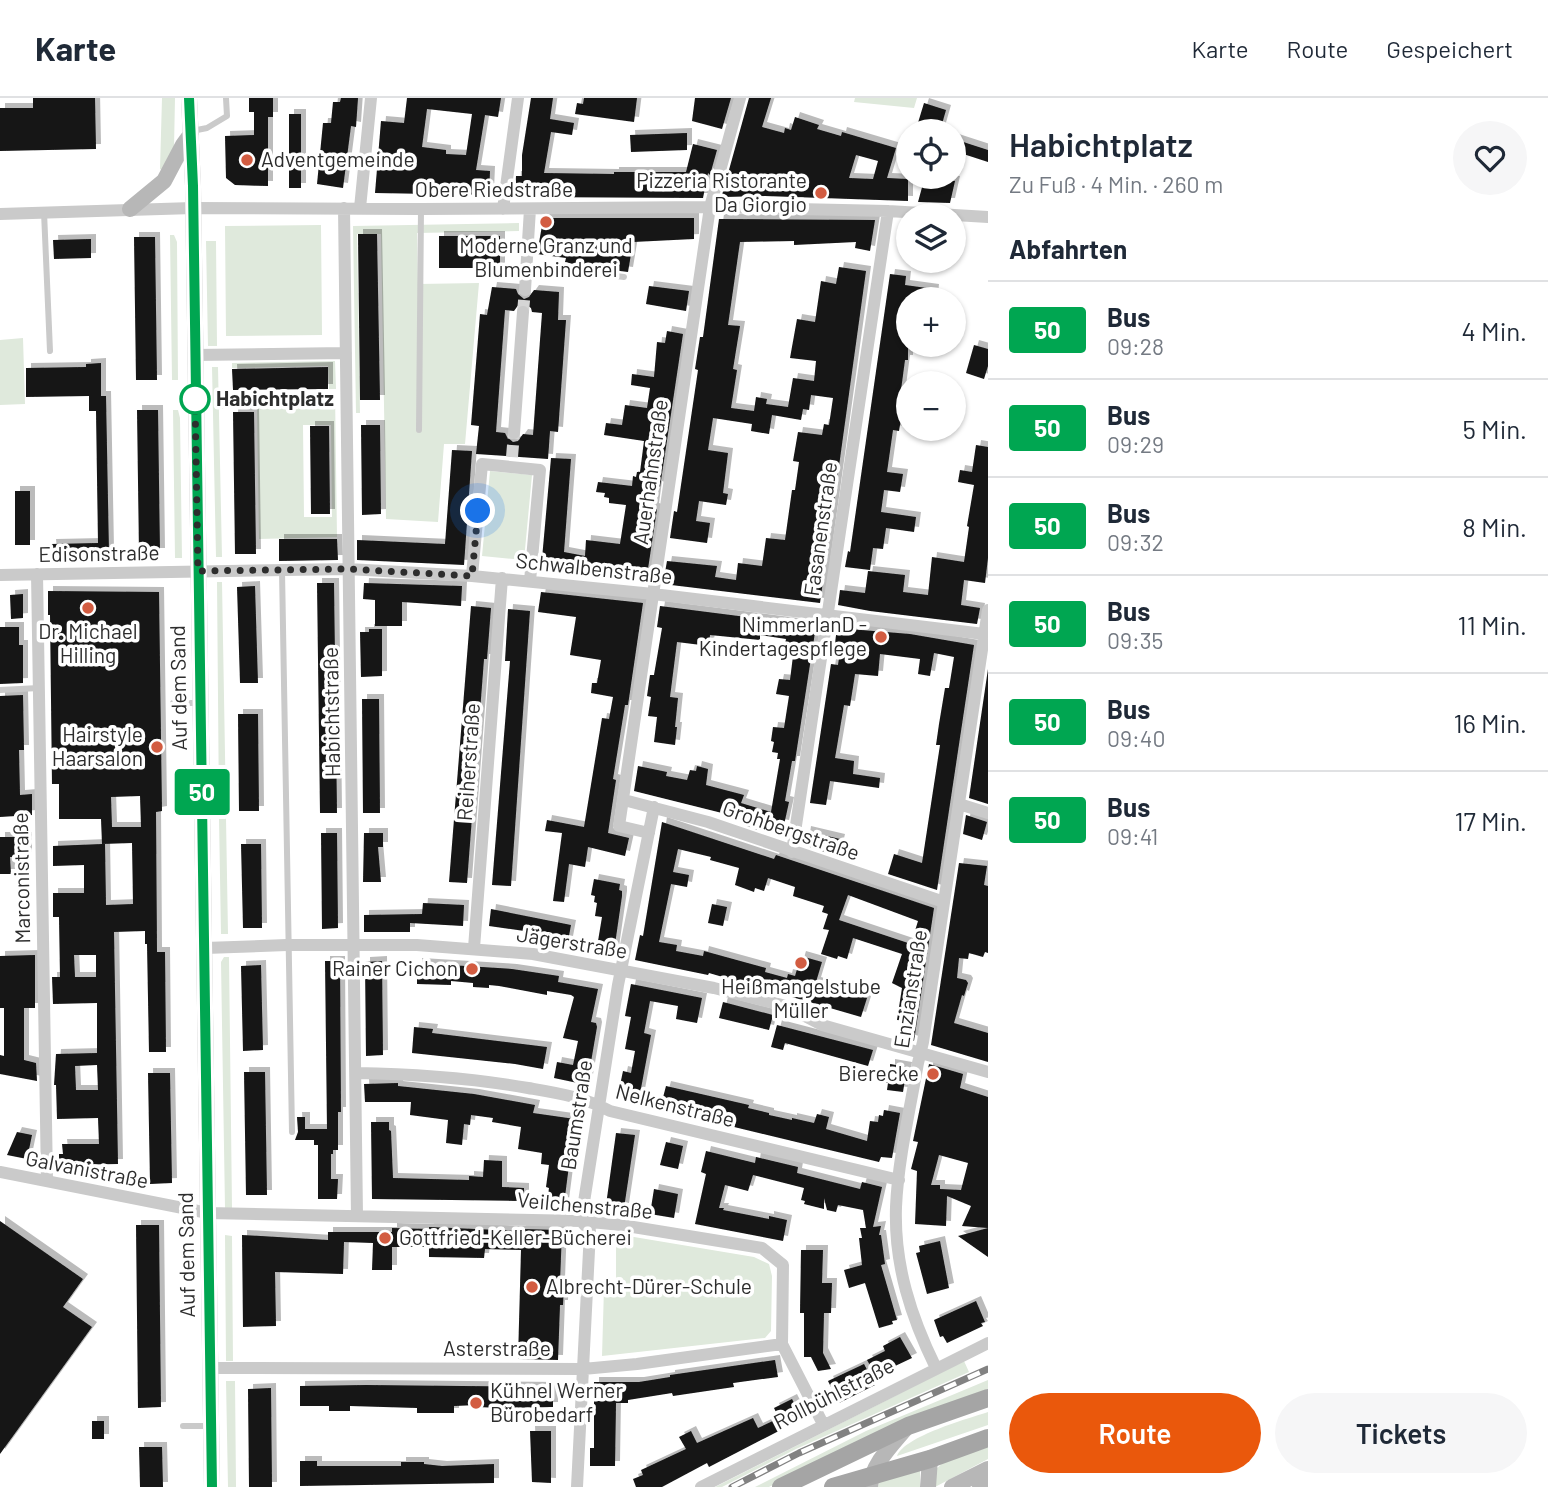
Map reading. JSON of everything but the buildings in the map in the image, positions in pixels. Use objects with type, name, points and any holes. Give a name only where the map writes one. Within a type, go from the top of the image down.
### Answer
[{"type":"main road","points":[[781,1487],[908,1426],[988,1398]]},
{"type":"main road","points":[[833,1487],[871,1482],[988,1438]]},
{"type":"street","name":"Auf dem Sand","points":[[190,98],[212,1487]]},
{"type":"street","points":[[360,208],[372,98]]},
{"type":"street","points":[[503,209],[518,98]]},
{"type":"street","name":"Auerhahnstraße","points":[[649,833],[619,826],[710,207],[740,98]]},
{"type":"street","points":[[130,209],[164,181],[192,133]]},
{"type":"street","name":"Obere Riedstraße","points":[[0,214],[193,208],[710,207],[888,211],[988,217]]},
{"type":"street","name":"Habichtstraße","points":[[344,208],[357,1216]]},
{"type":"street","points":[[525,290],[530,209]]},
{"type":"street","name":"Fasanenstraße","points":[[792,852],[888,211]]},
{"type":"street","points":[[514,433],[523,312]]},
{"type":"street","points":[[194,355],[346,353]]},
{"type":"street","points":[[472,576],[482,464],[512,462],[540,470],[530,580]]},
{"type":"street","name":"Schwalbenstraße","points":[[198,571],[348,569],[530,580],[984,634]]},
{"type":"street","name":"Edisonstraße","points":[[0,575],[198,571]]},
{"type":"street","name":"Marconistraße","points":[[37,574],[47,1181]]},
{"type":"street","name":"Reiherstraße","points":[[474,948],[502,578]]},
{"type":"street","name":"Enzianstraße","points":[[936,1368],[919,1333],[907,1299],[900,1267],[896,1205],[988,610]]},
{"type":"street","name":"Grohbergstraße","points":[[624,800],[708,822],[944,902]]},
{"type":"street","points":[[959,804],[988,813]]},
{"type":"street","name":"Baumstraße","points":[[577,1487],[590,1231],[581,1221],[621,969],[654,807]]},
{"type":"street","name":"Jägerstraße","points":[[205,948],[288,945],[474,948],[533,954],[621,969],[786,1006],[822,1025],[988,1072]]},
{"type":"street","name":"Nelkenstraße","points":[[356,1073],[422,1074],[499,1083],[581,1097],[610,1111],[899,1180]]},
{"type":"street","name":"Galvanistraße","points":[[0,1172],[208,1213]]},
{"type":"street","name":"Veilchenstraße","points":[[208,1213],[581,1221],[762,1248],[783,1265],[782,1344],[823,1424]]},
{"type":"street","name":"Rollbühlstraße","points":[[701,1487],[988,1343]]},
{"type":"street","name":"Asterstraße","points":[[210,1368],[583,1368],[649,1363],[782,1344]]},
{"type":"street","points":[[871,1482],[886,1451],[908,1426]]},
{"type":"street","points":[[928,1487],[930,1459]]},
{"type":"street","points":[[952,1487],[988,1469]]},
{"type":"street","points":[[979,1487],[988,1479]]},
{"type":"lane","points":[[192,133],[227,116],[226,98]]},
{"type":"lane","points":[[419,430],[421,209]]},
{"type":"lane","points":[[44,212],[50,351]]},
{"type":"lane","points":[[526,265],[624,277]]},
{"type":"lane","points":[[282,571],[292,1132]]},
{"type":"lane","points":[[0,690],[38,688]]},
{"type":"lane","points":[[173,704],[200,703]]},
{"type":"lane","points":[[183,1426],[211,1426]]},
{"type":"shaded area","points":[[162,98],[175,98],[174,148],[165,172],[160,169]]},
{"type":"shaded area","points":[[855,98],[917,98],[914,108],[854,102]]},
{"type":"shaded area","points":[[519,223],[519,231],[417,233],[418,284],[479,283],[465,444],[444,444],[438,522],[386,519],[381,234],[357,234],[360,413],[356,413],[353,226]]},
{"type":"shaded area","name":"Habichtplatz","points":[[321,225],[322,335],[226,336],[225,226]]},
{"type":"shaded area","points":[[170,235],[174,235],[177,242],[178,380],[172,380]]},
{"type":"shaded area","points":[[206,241],[216,241],[217,346],[208,346]]},
{"type":"shaded area","points":[[23,338],[25,404],[0,405],[0,340]]},
{"type":"shaded area","points":[[335,361],[336,389],[329,389],[328,366],[232,368],[232,363]]},
{"type":"shaded area","points":[[212,367],[218,367],[222,557],[216,557]]},
{"type":"shaded area","points":[[335,392],[337,537],[259,539],[257,409],[222,409],[222,395]],"holes":[[[303,425],[331,425],[332,517],[304,517]]]},
{"type":"shaded area","points":[[173,410],[178,410],[180,418],[182,558],[175,558]]},
{"type":"shaded area","points":[[490,471],[532,475],[524,560],[482,556]]},
{"type":"shaded area","points":[[217,582],[222,582],[226,811],[219,812]]},
{"type":"shaded area","points":[[219,818],[226,818],[228,934],[221,934]]},
{"type":"shaded area","points":[[224,957],[229,957],[232,1208],[225,1208],[221,962]]},
{"type":"shaded area","points":[[616,1234],[754,1257],[769,1264],[772,1276],[771,1331],[765,1338],[602,1356],[604,1288],[616,1288]]},
{"type":"shaded area","points":[[225,1235],[232,1236],[233,1361],[226,1361]]},
{"type":"shaded area","points":[[964,1361],[969,1372],[796,1449],[722,1487],[715,1487]]},
{"type":"shaded area","points":[[988,1380],[988,1389],[904,1422],[769,1487],[755,1487],[866,1431]]},
{"type":"shaded area","points":[[226,1381],[235,1381],[236,1487],[228,1487]]},
{"type":"shaded area","points":[[988,1412],[988,1425],[897,1456],[902,1449],[924,1435]]},
{"type":"shaded area","points":[[988,1447],[988,1459],[935,1487],[936,1469],[944,1462]]},
{"type":"shaded area","points":[[920,1470],[920,1487],[878,1487],[879,1482]]},
{"type":"tunnel","points":[[523,312],[525,290]]},
{"type":"tunnel","points":[[512,457],[514,433]]},
{"type":"railway","points":[[732,1487],[799,1453],[988,1369]]},
{"type":"bus line","name":"50","points":[[189,98],[193,186],[212,1487]]},
{"type":"place","name":"Adventgemeinde","points":[[247,160]]},
{"type":"place","name":"Pizzeria Ristorante Da Giorgio","points":[[821,193]]},
{"type":"place","name":"Moderne Granz und Blumenbinderei","points":[[546,222]]},
{"type":"place","name":"Habichtplatz","points":[[195,399]]},
{"type":"place","name":"Dr. Michael Hilling","points":[[88,608]]},
{"type":"place","name":"NimmerlanD - Kindertagespflege","points":[[881,637]]},
{"type":"place","name":"Hairstyle Haarsalon","points":[[157,747]]},
{"type":"place","name":"Heißmangelstube Müller","points":[[801,963]]},
{"type":"place","name":"Rainer Cichon","points":[[472,969]]},
{"type":"place","name":"Bierecke","points":[[933,1074]]},
{"type":"place","name":"Gottfried-Keller-Bücherei","points":[[385,1238]]},
{"type":"place","name":"Albrecht-Dürer-Schule","points":[[532,1287]]},
{"type":"place","name":"Kühnel Werner Bürobedarf","points":[[476,1403]]},
{"type":"route","points":[[195,399],[198,571],[348,569],[472,576],[478,511]]}]
